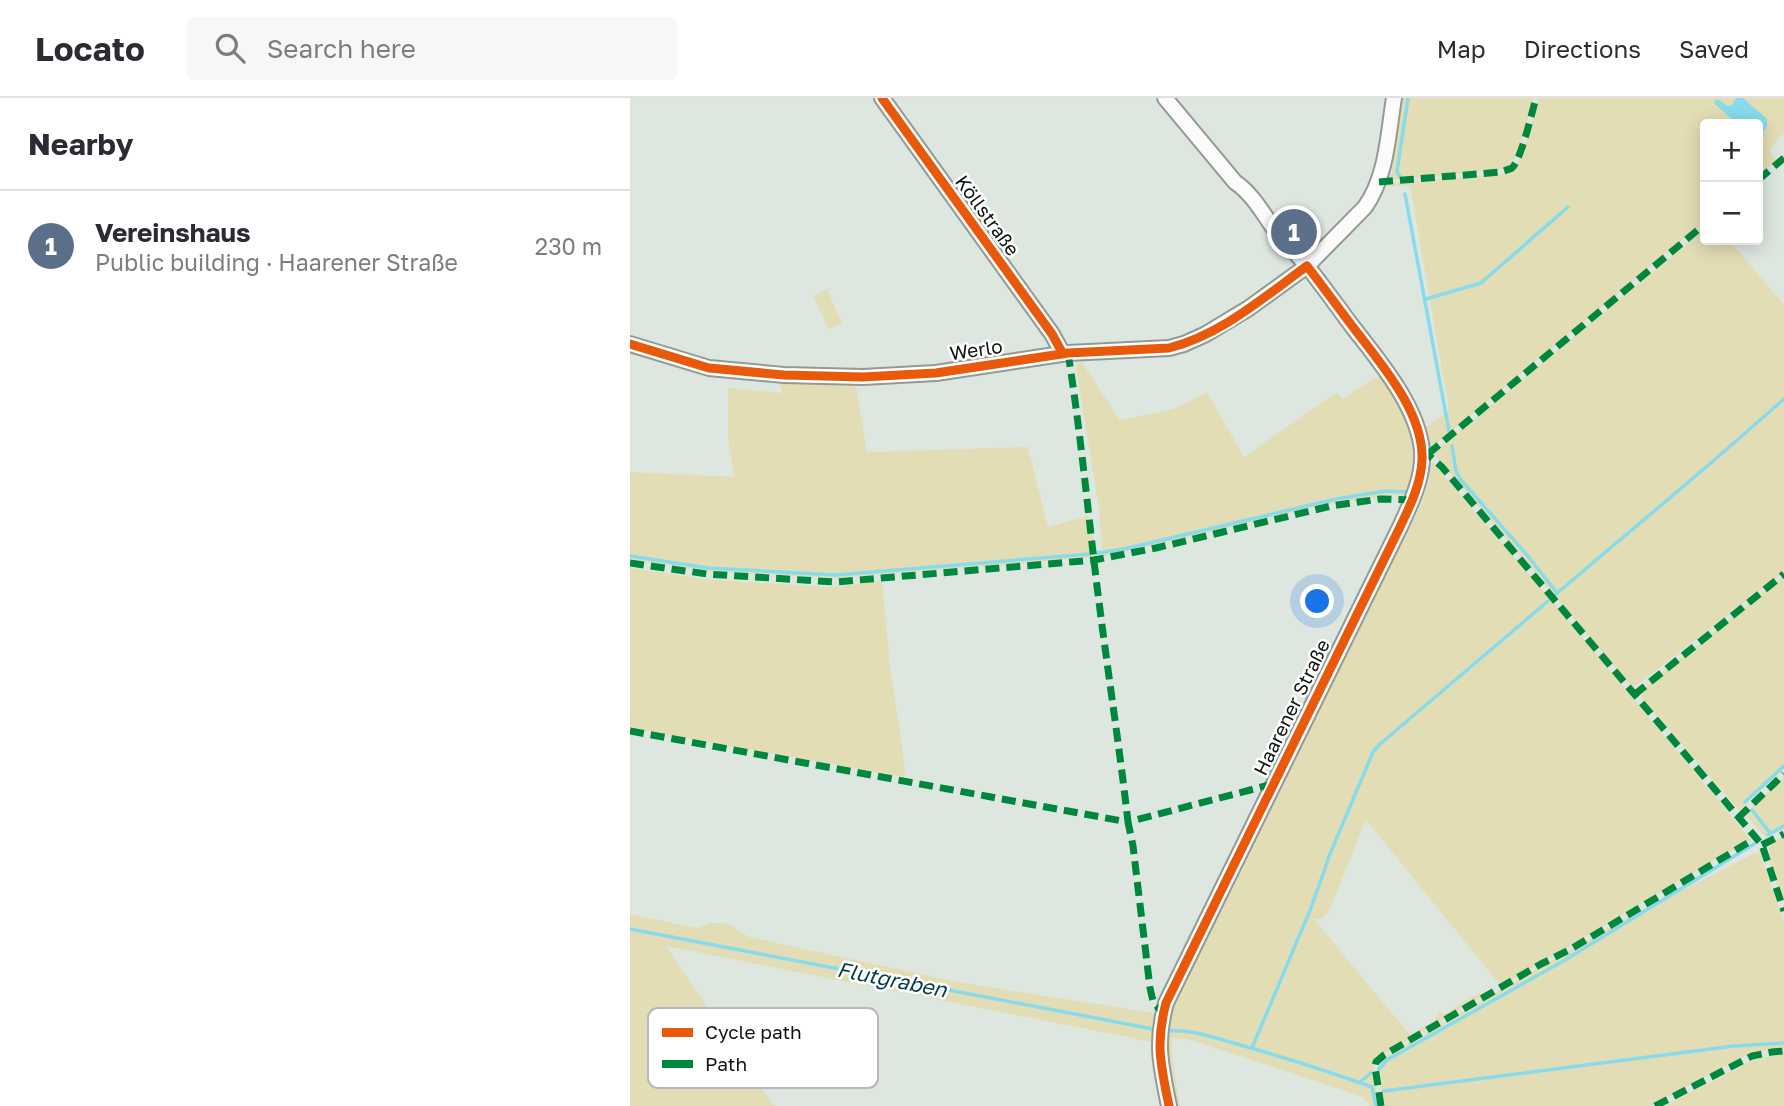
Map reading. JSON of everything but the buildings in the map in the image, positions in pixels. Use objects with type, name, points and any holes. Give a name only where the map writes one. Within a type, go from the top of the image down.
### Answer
[{"type":"street","name":"Köllstraße","points":[[882,98],[1052,334],[1063,354]]},
{"type":"street","name":"Haarener Straße","points":[[1165,98],[1266,215],[1376,357],[1407,405],[1419,433],[1422,449],[1421,469],[1413,500],[1166,1003],[1159,1040],[1169,1106]]},
{"type":"street","name":"Werlo","points":[[630,344],[709,368],[784,375],[850,377],[936,373],[1063,354],[1169,348],[1184,344],[1249,308],[1307,266],[1365,207],[1377,189],[1382,171],[1394,98]]},
{"type":"shaded area","points":[[1398,98],[1534,98],[1519,146],[1509,167],[1389,180],[1394,162],[1388,162]]},
{"type":"shaded area","points":[[1539,98],[1784,98],[1784,133],[1769,150],[1776,160],[1763,172],[1763,119],[1700,119],[1700,225],[1431,448],[1426,428],[1449,410],[1410,185],[1387,187],[1388,184],[1505,174],[1518,162]]},
{"type":"shaded area","points":[[1700,233],[1700,245],[1733,245],[1784,305],[1784,572],[1633,688],[1433,453]]},
{"type":"shaded area","points":[[827,289],[842,323],[829,329],[813,296]]},
{"type":"shaded area","points":[[1081,361],[1120,420],[1174,409],[1207,392],[1244,457],[1337,392],[1342,399],[1382,374],[1409,419],[1417,454],[1409,497],[1393,495],[1329,504],[1103,557],[1099,509],[1076,366]]},
{"type":"shaded area","points":[[777,376],[855,381],[867,452],[1028,447],[1048,527],[1088,516],[1097,557],[835,578],[708,571],[630,559],[630,472],[734,477],[728,435],[728,388],[782,393]]},
{"type":"shaded area","points":[[1432,462],[1548,596],[1751,840],[1501,986],[1366,820],[1328,913],[1321,919],[1314,919],[1410,1035],[1435,1020],[1441,1012],[1445,1014],[1478,993],[1488,993],[1375,1059],[1373,1073],[1379,1106],[1370,1106],[1363,1097],[1191,1040],[1172,1038],[1172,1057],[1180,1106],[1173,1106],[1165,1059],[1167,1017],[1226,890],[1417,514],[1427,489]]},
{"type":"shaded area","points":[[630,568],[704,579],[834,587],[882,581],[905,777],[630,728]]},
{"type":"shaded area","points":[[1784,576],[1784,769],[1739,810],[1643,700],[1641,694],[1646,686]]},
{"type":"shaded area","points":[[1784,777],[1784,829],[1766,838],[1747,816],[1747,812]]},
{"type":"shaded area","points":[[1784,836],[1784,901],[1771,865],[1769,851],[1772,843]]},
{"type":"shaded area","points":[[1760,853],[1784,923],[1784,1048],[1752,1052],[1650,1106],[1384,1106],[1377,1068],[1383,1058],[1633,914],[1753,854]]},
{"type":"shaded area","points":[[630,914],[698,928],[711,923],[727,923],[749,937],[957,982],[1153,1013],[1156,1024],[1152,1042],[666,946],[708,1008],[648,1008],[648,1088],[762,1088],[774,1106],[630,1106]]},
{"type":"shaded area","points":[[1784,1054],[1784,1106],[1664,1106],[1756,1059]]},
{"type":"water","points":[[1736,98],[1743,98],[1766,118],[1767,126],[1764,131],[1763,119],[1732,119],[1714,103],[1719,100],[1728,106],[1732,105]]},
{"type":"waterway","points":[[1400,177],[1397,171],[1408,98]]},
{"type":"waterway","points":[[1405,194],[1449,431]]},
{"type":"waterway","points":[[1426,299],[1481,283],[1568,207]]},
{"type":"waterway","points":[[1556,594],[1784,399]]},
{"type":"waterway","points":[[1452,446],[1460,479],[1557,593]]},
{"type":"waterway","points":[[1097,553],[1336,499],[1385,491],[1410,492]]},
{"type":"waterway","points":[[630,556],[708,568],[836,575],[1090,554]]},
{"type":"waterway","points":[[1252,1048],[1373,752],[1548,601]]},
{"type":"waterway","points":[[1745,802],[1784,766]]},
{"type":"waterway","points":[[1752,810],[1770,833]]},
{"type":"waterway","points":[[1768,835],[1784,826]]},
{"type":"waterway","points":[[1379,1069],[1387,1060],[1565,960],[1754,844]]},
{"type":"waterway","name":"Flutgraben","points":[[630,929],[1153,1029]]},
{"type":"waterway","points":[[1168,1031],[1186,1031],[1212,1037],[1372,1087],[1376,1106]]},
{"type":"waterway","points":[[1384,1091],[1734,1046],[1784,1043]]},
{"type":"waterway","points":[[1360,1082],[1371,1073]]},
{"type":"marked path","points":[[1379,182],[1501,172],[1512,168],[1522,146],[1536,98]]},
{"type":"marked path","points":[[1763,176],[1784,158]]},
{"type":"marked path","points":[[1428,454],[1700,228]]},
{"type":"marked path","points":[[1068,353],[1128,822],[1273,784]]},
{"type":"marked path","points":[[1422,449],[1442,467],[1762,845],[1784,911]]},
{"type":"marked path","points":[[630,563],[707,574],[835,582],[1094,560],[1331,506],[1380,499],[1413,500]]},
{"type":"marked path","points":[[1634,695],[1784,574]]},
{"type":"marked path","points":[[630,731],[1128,822],[1150,988],[1153,1001],[1163,1014]]},
{"type":"marked path","points":[[1738,818],[1784,774]]},
{"type":"marked path","points":[[1762,845],[1784,834]]},
{"type":"marked path","points":[[1381,1106],[1375,1067],[1376,1062],[1384,1055],[1571,949],[1756,838]]},
{"type":"marked path","points":[[1655,1106],[1752,1056],[1784,1051]]},
{"type":"cycle path","points":[[882,98],[1052,334],[1063,354]]},
{"type":"cycle path","points":[[630,344],[709,368],[784,375],[863,377],[936,373],[1068,353],[1169,348],[1224,325],[1307,266],[1389,375],[1409,408],[1421,443],[1422,460],[1417,486],[1400,527],[1166,1003],[1160,1043],[1169,1106]]},
{"type":"place","name":"Vereinshaus","points":[[1294,232]]}]
